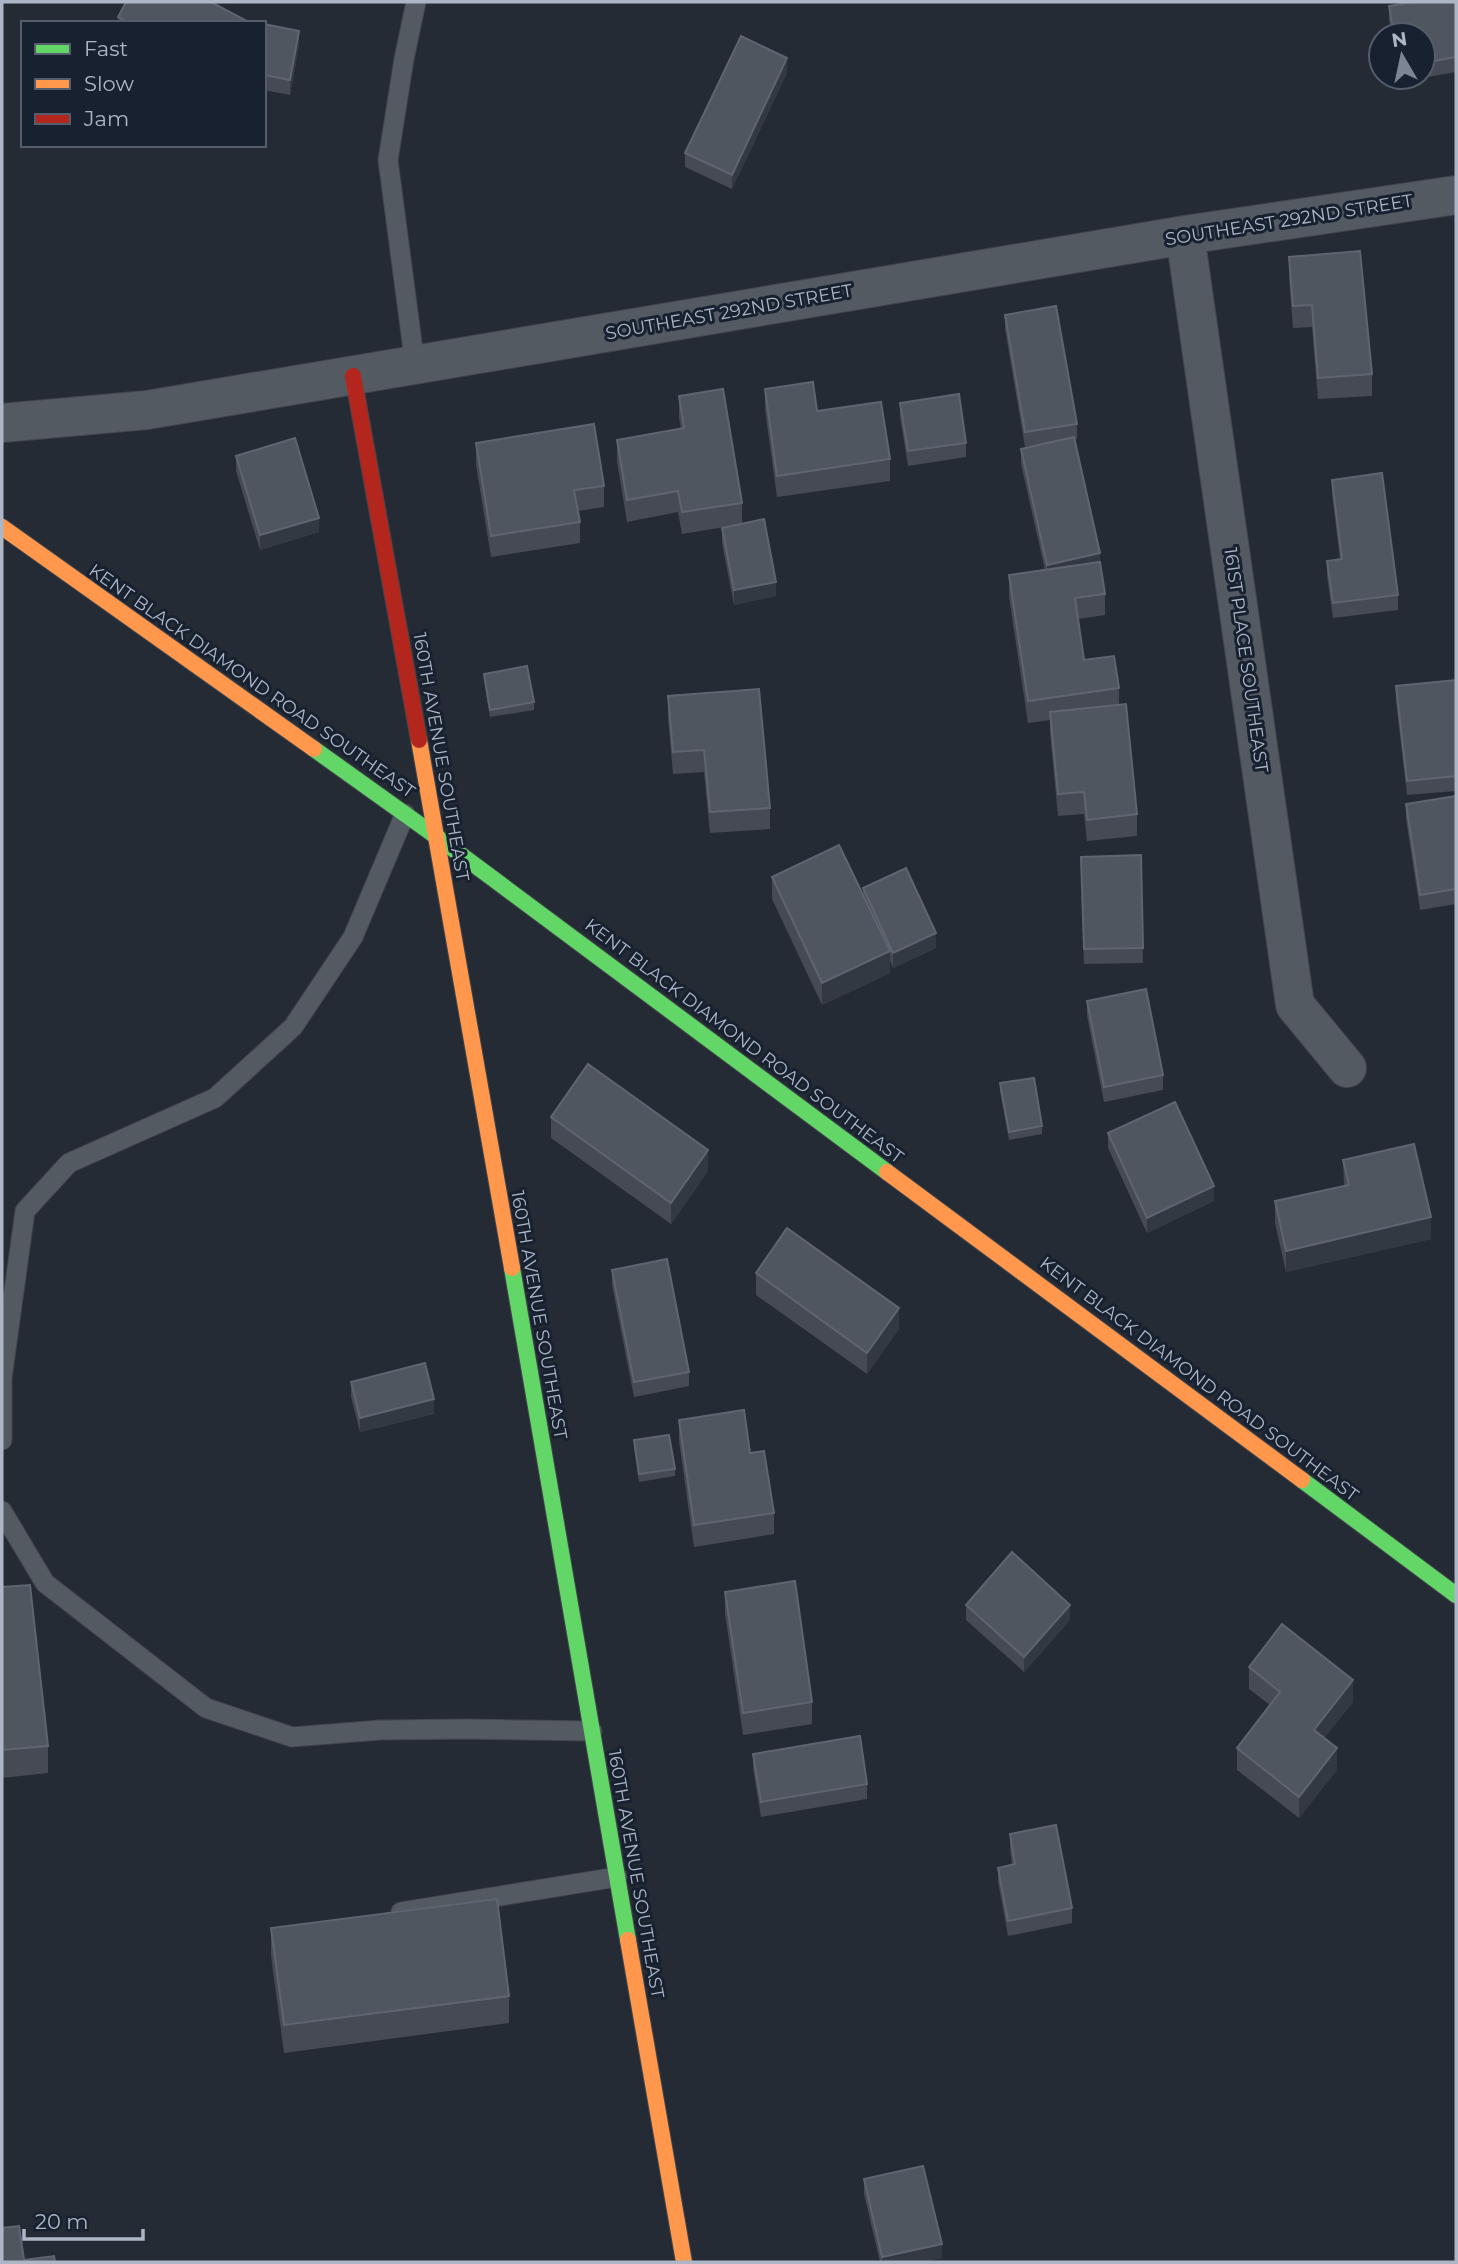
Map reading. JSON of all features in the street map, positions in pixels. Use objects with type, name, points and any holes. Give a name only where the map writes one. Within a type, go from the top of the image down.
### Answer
[{"type":"street","name":"SOUTHEAST 292ND STREET","points":[[2,423],[147,410],[1185,235],[1456,195]]},
{"type":"street","name":"161ST PLACE SOUTHEAST","points":[[1185,235],[1295,1005],[1347,1068]]},
{"type":"street","name":"160TH AVENUE SOUTHEAST","points":[[353,376],[684,2262]]},
{"type":"street","name":"KENT BLACK DIAMOND ROAD SOUTHEAST","points":[[2,527],[405,814],[1456,1595]]},
{"type":"lane","points":[[415,365],[388,160],[416,2]]},
{"type":"lane","points":[[2,1440],[2,1378],[25,1211],[69,1163],[215,1098],[293,1027],[353,937],[405,814]]},
{"type":"lane","points":[[2,1511],[45,1583],[206,1708],[292,1737],[380,1730],[592,1731]]},
{"type":"lane","points":[[382,1915],[617,1877]]},
{"type":"building","points":[[126,2],[211,2],[247,21],[125,21],[118,17]]},
{"type":"building","points":[[1413,2],[1456,2],[1456,57],[1437,60],[1437,21],[1392,21],[1389,6]]},
{"type":"building","points":[[266,24],[299,31],[290,80],[266,75]]},
{"type":"building","points":[[741,36],[787,58],[732,175],[685,153]]},
{"type":"building","points":[[1360,251],[1372,374],[1318,378],[1312,305],[1293,306],[1289,257]]},
{"type":"building","points":[[1056,306],[1077,424],[1025,432],[1005,315]]},
{"type":"building","points":[[813,382],[817,411],[881,402],[890,459],[777,476],[765,389]]},
{"type":"building","points":[[723,389],[742,503],[682,512],[678,491],[627,500],[617,440],[684,428],[679,396]]},
{"type":"building","points":[[959,394],[966,443],[908,451],[900,403]]},
{"type":"building","points":[[594,424],[604,486],[574,490],[580,522],[491,536],[476,443]]},
{"type":"building","points":[[1074,437],[1100,553],[1047,565],[1021,449]]},
{"type":"building","points":[[295,438],[319,518],[260,535],[236,456]]},
{"type":"building","points":[[1382,473],[1398,595],[1333,603],[1327,561],[1342,559],[1332,480]]},
{"type":"building","points":[[764,519],[776,582],[734,590],[722,528]]},
{"type":"building","points":[[1100,562],[1105,594],[1075,598],[1084,660],[1114,656],[1119,688],[1028,701],[1009,575]]},
{"type":"building","points":[[527,666],[534,702],[490,710],[484,674]]},
{"type":"building","points":[[1456,680],[1456,776],[1407,781],[1396,686]]},
{"type":"building","points":[[759,689],[770,808],[710,812],[704,750],[673,752],[668,696]]},
{"type":"building","points":[[1126,704],[1137,814],[1087,820],[1084,792],[1058,794],[1050,712]]},
{"type":"building","points":[[1456,796],[1456,889],[1420,895],[1406,804]]},
{"type":"building","points":[[839,845],[890,951],[822,983],[772,877]]},
{"type":"building","points":[[1141,855],[1143,948],[1084,949],[1081,857]]},
{"type":"building","points":[[906,868],[936,933],[893,953],[863,888]]},
{"type":"building","points":[[1146,989],[1163,1075],[1104,1087],[1087,1001]]},
{"type":"building","points":[[588,1064],[708,1150],[671,1203],[551,1117]]},
{"type":"building","points":[[1034,1078],[1042,1126],[1009,1132],[1000,1083]]},
{"type":"building","points":[[1175,1102],[1214,1186],[1147,1218],[1108,1133]]},
{"type":"building","points":[[1414,1144],[1431,1217],[1286,1251],[1275,1201],[1349,1185],[1343,1160]]},
{"type":"building","points":[[787,1228],[899,1308],[867,1353],[756,1273]]},
{"type":"building","points":[[667,1259],[689,1372],[634,1382],[612,1270]]},
{"type":"building","points":[[425,1363],[434,1399],[360,1418],[351,1382]]},
{"type":"building","points":[[744,1410],[750,1453],[764,1451],[774,1513],[694,1525],[679,1420]]},
{"type":"building","points":[[669,1435],[675,1469],[639,1474],[634,1440]]},
{"type":"building","points":[[1012,1552],[1070,1605],[1024,1657],[966,1605]]},
{"type":"building","points":[[795,1581],[812,1702],[743,1713],[725,1592]]},
{"type":"building","points":[[30,1585],[48,1746],[2,1750],[2,1587]]},
{"type":"building","points":[[1282,1624],[1353,1680],[1314,1730],[1337,1748],[1299,1797],[1237,1748],[1280,1692],[1249,1667]]},
{"type":"building","points":[[860,1736],[867,1784],[761,1802],[753,1754]]},
{"type":"building","points":[[1056,1825],[1072,1908],[1008,1921],[998,1868],[1015,1864],[1010,1834]]},
{"type":"building","points":[[497,1899],[509,1996],[284,2025],[271,1928]]},
{"type":"building","points":[[923,2166],[942,2244],[882,2257],[864,2179]]},
{"type":"building","points":[[19,2226],[24,2260],[54,2256],[55,2262],[2,2262],[2,2228]]},
{"type":"traffic: fast","points":[[314,749],[437,837],[887,1172]]},
{"type":"traffic: fast","points":[[512,1268],[628,1940]]},
{"type":"traffic: fast","points":[[1302,1480],[1456,1595]]},
{"type":"traffic: slow","points":[[2,527],[314,749]]},
{"type":"traffic: slow","points":[[419,740],[512,1268]]},
{"type":"traffic: slow","points":[[887,1172],[1302,1480]]},
{"type":"traffic: slow","points":[[628,1940],[684,2262]]},
{"type":"traffic: jam","points":[[353,376],[419,740]]}]
